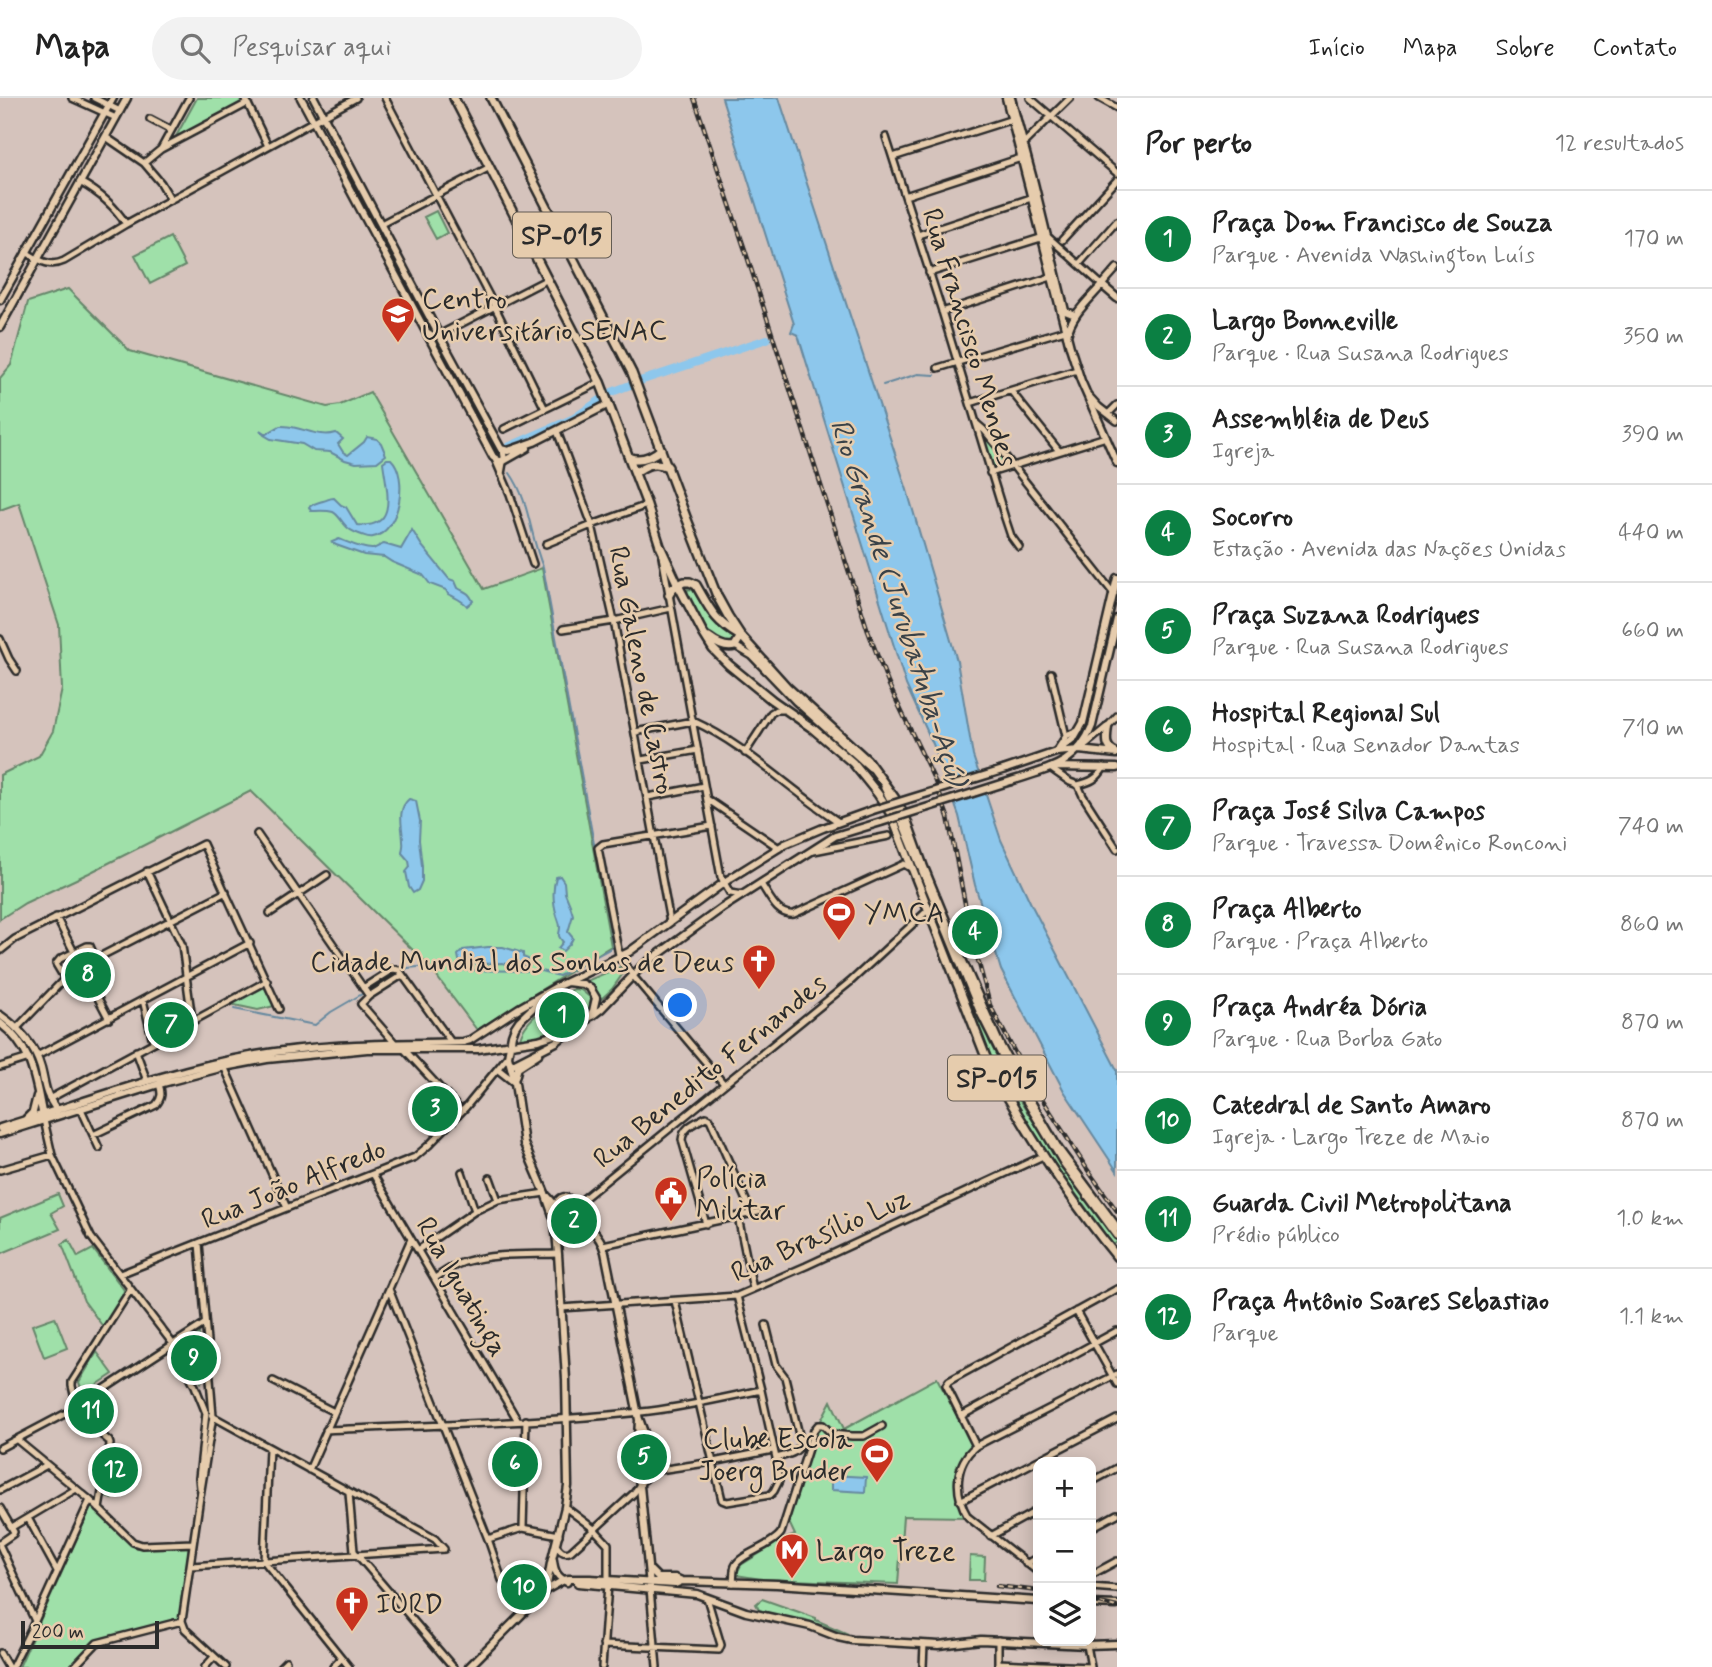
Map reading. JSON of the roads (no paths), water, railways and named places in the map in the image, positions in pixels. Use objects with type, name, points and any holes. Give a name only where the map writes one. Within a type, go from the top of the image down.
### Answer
[{"type":"highway","name":"SP-015","points":[[454,98],[601,385],[648,505],[660,546],[703,633],[722,660],[853,763],[878,794],[891,814],[988,1060],[1008,1099],[1043,1156],[1095,1231],[1117,1257]]},
{"type":"highway","name":"SP-015","points":[[491,98],[632,373],[717,596],[741,636],[787,687],[867,760],[894,797],[905,816],[960,956],[999,1044],[1058,1149],[1117,1228]]},
{"type":"highway","points":[[526,236],[534,239],[545,234],[552,230],[555,222]]},
{"type":"highway","points":[[535,255],[541,243],[556,236],[564,240]]},
{"type":"highway","points":[[630,458],[642,460],[661,449]]},
{"type":"highway","points":[[635,472],[652,463],[668,468]]},
{"type":"highway","points":[[669,595],[678,585],[687,581],[696,585],[712,614],[729,630],[741,636],[735,646],[725,647],[703,633]]},
{"type":"main road","points":[[0,327],[127,98]]},
{"type":"main road","points":[[302,98],[494,458],[504,461],[534,442]]},
{"type":"main road","points":[[314,98],[502,449],[508,452],[534,442],[608,401]]},
{"type":"main road","points":[[1008,98],[1023,144],[1044,237],[1065,311],[1075,315]]},
{"type":"main road","points":[[0,300],[111,101]]},
{"type":"main road","points":[[1014,118],[1021,158],[1034,197]]},
{"type":"main road","points":[[330,151],[340,152],[345,157]]},
{"type":"main road","points":[[1044,237],[1051,277],[1077,370],[1117,463]]},
{"type":"main road","points":[[1067,338],[1075,315],[1102,285],[1117,298]]},
{"type":"main road","points":[[1056,752],[1080,730],[1117,578]]},
{"type":"main road","points":[[515,1083],[518,1067],[601,1009],[641,967],[743,895],[835,836],[1011,781],[1070,758],[1085,742],[1092,726],[1117,619]]},
{"type":"main road","points":[[1108,726],[1108,745],[1110,750],[1117,753]]},
{"type":"main road","points":[[0,1131],[259,1054],[354,1044],[470,1040],[554,988],[629,952],[723,883],[810,832],[1056,752],[1079,750],[1117,753]]},
{"type":"main road","points":[[1050,768],[1117,768]]},
{"type":"main road","points":[[478,1049],[538,1040],[565,1032],[587,1020],[596,1004],[594,994],[583,984],[566,982]]},
{"type":"main road","points":[[546,1590],[568,1486],[558,1254],[555,1222],[524,1144],[509,1056],[512,1035],[519,1021],[554,988]]},
{"type":"main road","points":[[0,1014],[17,1028],[33,1057],[43,1118]]},
{"type":"main road","points":[[0,1023],[41,1068],[45,1089],[57,1110]]},
{"type":"main road","points":[[511,1065],[556,1042]]},
{"type":"main road","points":[[0,1131],[147,1081],[223,1064],[344,1050],[403,1048],[494,1050],[509,1056]]},
{"type":"main road","points":[[497,1073],[515,1083]]},
{"type":"main road","points":[[24,1121],[33,1112],[38,1090]]},
{"type":"main road","points":[[545,1193],[555,1205],[595,1231],[603,1245],[639,1416],[637,1456],[642,1483],[650,1586]]},
{"type":"main road","points":[[553,1557],[558,1576],[569,1582],[650,1586],[683,1592],[757,1615],[818,1628],[845,1639],[939,1645],[972,1640],[1033,1642]]},
{"type":"main road","points":[[648,1568],[658,1578],[675,1578],[682,1581],[777,1584],[1033,1601]]},
{"type":"main road","points":[[469,1667],[546,1590],[564,1580]]},
{"type":"main road","points":[[650,1586],[682,1581]]},
{"type":"main road","points":[[1096,1604],[1117,1605]]},
{"type":"main road","points":[[1096,1645],[1117,1644]]},
{"type":"street","points":[[72,98],[105,113],[118,115]]},
{"type":"street","points":[[86,104],[91,103],[93,98],[111,101],[118,115]]},
{"type":"street","points":[[161,149],[188,98]]},
{"type":"street","points":[[26,252],[47,263],[58,264],[356,98]]},
{"type":"street","points":[[385,98],[545,409]]},
{"type":"street","points":[[1030,98],[1117,173]]},
{"type":"street","points":[[1023,144],[1070,98]]},
{"type":"street","points":[[1099,98],[1117,108]]},
{"type":"street","points":[[145,163],[161,149],[246,100],[268,146]]},
{"type":"street","points":[[893,157],[1014,118]]},
{"type":"street","points":[[150,119],[171,130]]},
{"type":"street","name":"Rua Francisco Mendes","points":[[886,136],[958,362],[990,473],[1010,532],[1019,547]]},
{"type":"street","points":[[106,137],[145,163],[171,200]]},
{"type":"street","points":[[905,196],[1021,158]]},
{"type":"street","points":[[381,224],[490,167]]},
{"type":"street","points":[[1062,240],[1117,180]]},
{"type":"street","points":[[80,182],[111,204],[126,225]]},
{"type":"street","points":[[918,235],[1034,197]]},
{"type":"street","points":[[1079,264],[1117,221]]},
{"type":"street","points":[[929,273],[1044,237],[1102,285],[1117,268]]},
{"type":"street","points":[[942,312],[1051,277]]},
{"type":"street","points":[[425,331],[439,335],[548,279]]},
{"type":"street","points":[[938,369],[1065,330]]},
{"type":"street","points":[[970,403],[1077,370]]},
{"type":"street","points":[[504,429],[601,385]]},
{"type":"street","points":[[1011,391],[1059,451]]},
{"type":"street","points":[[1087,394],[1117,421]]},
{"type":"street","points":[[1108,414],[1117,405]]},
{"type":"street","points":[[976,424],[984,430],[1114,594]]},
{"type":"street","name":"Rua Galeno de Castro","points":[[557,431],[592,525],[614,621],[670,922]]},
{"type":"street","points":[[990,473],[1106,437]]},
{"type":"street","points":[[501,474],[504,461],[502,449],[495,452],[494,458],[501,474],[510,494],[533,564]]},
{"type":"street","points":[[546,544],[648,505]]},
{"type":"street","points":[[660,546],[723,883],[730,893],[743,895]]},
{"type":"street","points":[[564,629],[671,608]]},
{"type":"street","points":[[0,639],[17,671]]},
{"type":"street","points":[[735,646],[752,656],[796,702],[867,765],[881,784],[903,825],[979,1011],[1014,1081],[1063,1163],[1117,1236]]},
{"type":"street","points":[[0,665],[9,659]]},
{"type":"street","points":[[1051,673],[1066,736]]},
{"type":"street","points":[[745,753],[771,712],[787,710]]},
{"type":"street","points":[[1079,750],[1117,716]]},
{"type":"street","points":[[635,732],[693,721],[745,753],[839,822]]},
{"type":"street","points":[[1056,752],[1066,736],[1080,730]]},
{"type":"street","points":[[641,760],[698,750]]},
{"type":"street","points":[[1050,768],[1078,785],[1100,775],[1104,767]]},
{"type":"street","points":[[1078,785],[1117,849]]},
{"type":"street","points":[[648,797],[704,786]]},
{"type":"street","points":[[707,799],[779,848]]},
{"type":"street","points":[[712,826],[603,844],[598,848],[619,957],[724,1084]]},
{"type":"street","points":[[257,834],[365,992]]},
{"type":"street","points":[[835,836],[837,843],[842,846]]},
{"type":"street","points":[[810,851],[889,836]]},
{"type":"street","points":[[0,951],[15,939],[56,917],[201,844],[205,845],[279,1009]]},
{"type":"street","points":[[761,884],[779,911],[789,915],[904,864],[913,870]]},
{"type":"street","points":[[147,871],[182,946],[192,1020]]},
{"type":"street","points":[[270,913],[327,875]]},
{"type":"street","points":[[17,1028],[72,971],[226,892]]},
{"type":"street","name":"Rua Benedito Fernandes","points":[[577,1204],[867,968],[928,910]]},
{"type":"street","points":[[56,917],[74,952]]},
{"type":"street","points":[[0,1067],[33,1057],[250,943]]},
{"type":"street","points":[[89,946],[96,959],[102,973],[73,988],[56,964],[60,959],[89,946]]},
{"type":"street","points":[[394,1042],[361,1006],[365,992],[393,969],[401,973],[451,1042]]},
{"type":"street","points":[[365,992],[401,973]]},
{"type":"street","points":[[89,981],[109,1019]]},
{"type":"street","points":[[49,1098],[267,981]]},
{"type":"street","points":[[143,1000],[153,1041]]},
{"type":"street","points":[[151,1029],[190,1008]]},
{"type":"street","points":[[403,1048],[461,1111]]},
{"type":"street","points":[[135,1051],[147,1081]]},
{"type":"street","name":"Rua João Alfredo","points":[[120,1274],[420,1154],[497,1073],[509,1056]]},
{"type":"street","points":[[223,1064],[287,1208]]},
{"type":"street","name":"Rua João Alfredo","points":[[497,1073],[511,1065]]},
{"type":"street","points":[[93,1135],[156,1105],[162,1093],[159,1084]]},
{"type":"street","points":[[81,1109],[99,1148]]},
{"type":"street","points":[[603,1245],[706,1224],[755,1213],[710,1119],[706,1117],[684,1131],[682,1140],[706,1224]]},
{"type":"street","points":[[43,1118],[52,1155],[91,1237],[173,1344],[195,1386],[206,1413],[199,1478],[201,1490]]},
{"type":"street","points":[[0,1170],[52,1155]]},
{"type":"street","name":"Rua Brasílio Luz","points":[[561,1308],[737,1296],[1043,1156]]},
{"type":"street","points":[[462,1172],[475,1211]]},
{"type":"street","name":"Rua Iguatinga","points":[[373,1174],[517,1421]]},
{"type":"street","points":[[490,1178],[498,1200]]},
{"type":"street","points":[[418,1250],[475,1211],[498,1200],[545,1193]]},
{"type":"street","points":[[555,1222],[557,1200],[569,1198],[577,1204],[595,1231]]},
{"type":"street","points":[[738,1217],[753,1289]]},
{"type":"street","points":[[556,1233],[595,1231]]},
{"type":"street","points":[[309,1470],[411,1239]]},
{"type":"street","points":[[199,1242],[213,1416],[182,1621],[185,1629],[226,1667]]},
{"type":"street","points":[[435,1278],[461,1263],[477,1259],[558,1254]]},
{"type":"street","points":[[99,1509],[110,1444],[75,1408],[72,1382],[131,1289]]},
{"type":"street","points":[[389,1289],[502,1580]]},
{"type":"street","points":[[976,1446],[947,1388],[947,1382],[1117,1289]]},
{"type":"street","points":[[675,1301],[722,1500],[727,1502],[770,1495],[779,1481],[761,1390],[737,1296]]},
{"type":"street","points":[[1076,1311],[1115,1375],[1117,1384]]},
{"type":"street","points":[[0,1448],[75,1408],[204,1324]]},
{"type":"street","points":[[766,1325],[776,1364],[785,1377],[801,1443],[792,1453],[776,1458]]},
{"type":"street","points":[[961,1416],[1117,1331]]},
{"type":"street","points":[[1033,1569],[968,1517],[960,1501],[958,1476],[963,1459],[976,1446],[1115,1375]]},
{"type":"street","points":[[195,1386],[204,1385],[209,1377]]},
{"type":"street","points":[[273,1381],[334,1412]]},
{"type":"street","points":[[326,1430],[639,1416],[761,1390]]},
{"type":"street","points":[[191,1566],[444,1549],[435,1539],[206,1413]]},
{"type":"street","points":[[960,1501],[1117,1419]]},
{"type":"street","points":[[523,1528],[526,1420]]},
{"type":"street","points":[[733,1583],[738,1560],[775,1540],[781,1533],[814,1430],[818,1425],[823,1425],[832,1434],[852,1436],[864,1436],[882,1426]]},
{"type":"street","points":[[17,1440],[90,1500],[133,1542],[193,1543]]},
{"type":"street","points":[[269,1448],[264,1561],[349,1667]]},
{"type":"street","points":[[556,1545],[560,1551],[567,1553],[652,1473],[773,1450]]},
{"type":"street","points":[[0,1490],[47,1465]]},
{"type":"street","points":[[1096,1479],[1117,1468]]},
{"type":"street","points":[[12,1527],[76,1489]]},
{"type":"street","points":[[349,1493],[353,1547],[358,1556],[453,1667]]},
{"type":"street","points":[[0,1653],[10,1667],[35,1621],[90,1500]]},
{"type":"street","points":[[565,1507],[606,1539],[608,1544],[602,1667]]},
{"type":"street","points":[[0,1508],[14,1532],[0,1544],[35,1621]]},
{"type":"street","points":[[991,1536],[1033,1513]]},
{"type":"street","points":[[1096,1525],[1117,1514]]},
{"type":"street","points":[[28,1518],[57,1571]]},
{"type":"street","points":[[488,1539],[523,1528],[559,1535]]},
{"type":"street","points":[[1026,1564],[1033,1560]]},
{"type":"street","points":[[1096,1572],[1117,1561]]},
{"type":"street","points":[[650,1586],[657,1667]]},
{"type":"street","points":[[1096,1587],[1117,1589]]},
{"type":"street","points":[[603,1645],[720,1649],[707,1598]]},
{"type":"street","points":[[74,1667],[97,1643],[182,1621]]},
{"type":"street","points":[[998,1640],[998,1665],[1091,1667],[1087,1646]]},
{"type":"street","points":[[923,1667],[924,1644]]},
{"type":"street","points":[[205,1667],[214,1657]]},
{"type":"street","points":[[333,1667],[342,1658]]},
{"type":"street","points":[[280,1667],[286,1661]]},
{"type":"water","name":"Rio Grande (Jurubatuba-Açú)","points":[[722,98],[779,98],[907,490],[957,661],[973,756],[1001,840],[1117,1070],[1117,1171],[1064,1091],[1001,970],[975,885],[959,816],[933,744],[906,685],[798,335],[791,332],[794,324]]},
{"type":"water","points":[[280,426],[322,434],[336,433],[343,439],[338,444],[348,455],[367,437],[377,439],[386,455],[377,462],[356,463],[330,452],[314,451],[302,444],[271,439],[260,430],[266,434]]},
{"type":"water","points":[[391,459],[397,467],[400,490],[395,515],[382,533],[373,537],[366,536],[350,529],[333,512],[311,511],[309,507],[313,504],[334,498],[346,507],[357,525],[371,525],[380,521],[387,505],[383,462]]},
{"type":"water","points":[[412,530],[449,579],[470,595],[473,601],[467,606],[446,590],[430,584],[423,575],[384,557],[364,555],[332,542],[339,539],[369,549],[384,544],[401,549]]},
{"type":"water","points":[[409,799],[416,801],[420,821],[422,866],[422,881],[418,890],[413,893],[406,872],[410,867],[409,861],[402,853],[401,813]]},
{"type":"water","points":[[560,876],[573,915],[568,932],[573,938],[563,951],[558,948],[563,942],[559,936],[560,926],[554,897],[556,877]]},
{"type":"water","points":[[503,947],[523,953],[523,957],[528,959],[526,966],[502,963],[463,965],[459,960],[458,955],[463,950]]},
{"type":"water","points":[[831,1475],[866,1477],[865,1492],[831,1490]]},
{"type":"waterway","points":[[612,392],[767,339]]},
{"type":"waterway","points":[[883,385],[918,374],[935,375]]},
{"type":"waterway","points":[[508,447],[574,418],[600,400]]},
{"type":"waterway","points":[[450,970],[541,971],[559,976],[613,947],[543,567],[522,495],[510,473]]},
{"type":"waterway","points":[[403,970],[428,966]]},
{"type":"waterway","points":[[234,1009],[315,1025],[331,1012],[398,973]]},
{"type":"railway","points":[[694,98],[868,631],[888,683],[934,779],[948,817],[971,934],[990,1005],[1025,1072],[1117,1211]]},
{"type":"railway","points":[[997,1586],[1033,1590]]},
{"type":"railway","points":[[1096,1602],[1117,1607]]},
{"type":"place","name":"Centro Universitário SENAC","points":[[398,344]]},
{"type":"place","name":"Socorro","points":[[975,932]]},
{"type":"place","name":"YMCA","points":[[839,942]]},
{"type":"place","name":"Praça Alberto","points":[[88,975]]},
{"type":"place","name":"Cidade Mundial dos Sonhos de Deus","points":[[759,991]]},
{"type":"place","name":"Praça Dom Francisco de Souza","points":[[562,1015]]},
{"type":"place","name":"Praça José Silva Campos","points":[[171,1025]]},
{"type":"place","name":"Assembléia de Deus","points":[[435,1109]]},
{"type":"place","name":"Largo Bonneville","points":[[574,1221]]},
{"type":"place","name":"Polícia Militar","points":[[671,1223]]},
{"type":"place","name":"Praça Andréa Dória","points":[[194,1358]]},
{"type":"place","name":"Guarda Civil Metropolitana","points":[[91,1411]]},
{"type":"place","name":"Praça Suzana Rodrigues","points":[[644,1457]]},
{"type":"place","name":"Hospital Regional Sul","points":[[515,1464]]},
{"type":"place","name":"Praça Antônio Soares Sebastiao","points":[[115,1470]]},
{"type":"place","name":"Clube Escola Joerg Bruder","points":[[877,1484]]},
{"type":"place","name":"Largo Treze","points":[[792,1580]]},
{"type":"place","name":"Catedral de Santo Amaro","points":[[524,1587]]},
{"type":"place","name":"IURD","points":[[352,1633]]}]
